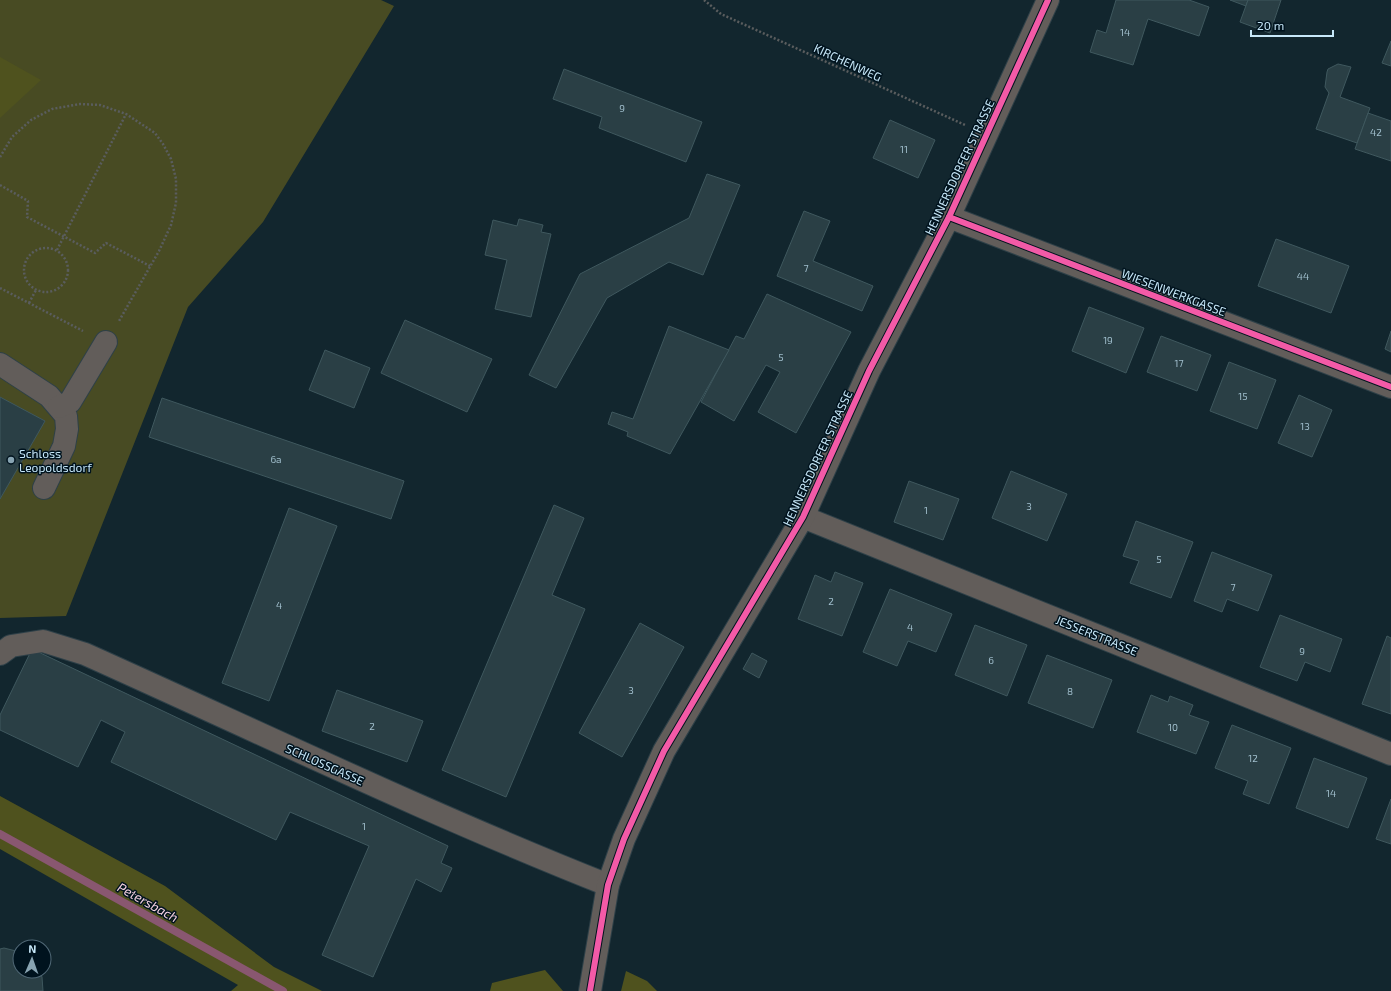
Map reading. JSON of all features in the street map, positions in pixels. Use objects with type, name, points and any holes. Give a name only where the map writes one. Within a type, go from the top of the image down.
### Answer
[{"type":"street","name":"HENNERSDORFER STRASSE","points":[[590,991],[608,885],[624,839],[664,751],[804,517],[869,371],[949,217],[1048,0]]},
{"type":"street","name":"WIESENWERKGASSE","points":[[949,217],[1391,387]]},
{"type":"street","points":[[59,407],[70,402],[106,342]]},
{"type":"street","points":[[0,364],[48,396],[66,416],[68,429],[64,446],[44,488]]},
{"type":"street","name":"JESSERSTRASSE","points":[[804,517],[1391,754]]},
{"type":"street","name":"SCHLOSSGASSE","points":[[0,654],[11,646],[43,641],[85,654],[328,766],[552,863],[608,885]]},
{"type":"path","points":[[0,157],[12,137],[31,120],[52,108],[80,104],[100,105],[126,114],[155,133],[171,159],[176,179],[176,203],[172,225],[106,342],[0,288]]},
{"type":"path","points":[[57,250],[126,114]]},
{"type":"path","points":[[0,185],[28,201],[27,217],[95,253],[106,243],[150,266]]},
{"type":"path","points":[[45,248],[57,250],[64,256],[68,263],[67,278],[58,289],[51,292],[36,290],[30,286],[26,280],[24,266],[26,259],[31,253],[38,249],[45,248]]},
{"type":"path","points":[[29,303],[36,290]]},
{"type":"green space","points":[[0,0],[381,0],[394,6],[263,222],[188,307],[66,616],[0,618]]},
{"type":"green space","points":[[0,57],[41,80],[0,118]]},
{"type":"green space","points":[[0,796],[165,886],[274,967],[322,991],[231,991],[238,985],[0,849]]},
{"type":"green space","points":[[545,970],[563,991],[490,991],[492,983]]},
{"type":"green space","points":[[626,971],[647,981],[657,991],[621,991]]},
{"type":"building","points":[[1116,0],[1189,0],[1209,7],[1199,36],[1148,19],[1133,65],[1090,52],[1097,30],[1106,33]]},
{"type":"building","points":[[1230,0],[1248,0],[1246,6]]},
{"type":"building","points":[[1248,0],[1281,0],[1270,33],[1240,22]]},
{"type":"building","points":[[1391,41],[1391,66],[1382,63]]},
{"type":"building","points":[[1338,64],[1351,67],[1340,97],[1370,108],[1357,143],[1316,129],[1329,93],[1325,87],[1328,69]]},
{"type":"building","points":[[564,69],[702,122],[686,162],[599,128],[602,117],[553,99]]},
{"type":"building","points":[[1368,113],[1391,121],[1391,161],[1355,149]]},
{"type":"building","points":[[890,120],[935,140],[918,178],[873,158]]},
{"type":"building","points":[[707,174],[740,185],[703,275],[669,262],[607,298],[556,388],[529,375],[580,274],[689,218]]},
{"type":"building","points":[[804,211],[830,221],[813,261],[873,286],[862,311],[777,276]]},
{"type":"building","points":[[519,219],[543,225],[541,232],[551,234],[531,317],[495,309],[507,260],[485,255],[493,220],[517,226]]},
{"type":"building","points":[[1276,239],[1349,266],[1331,313],[1258,286]]},
{"type":"building","points":[[767,294],[851,332],[796,433],[758,412],[780,372],[766,365],[734,421],[701,402],[736,336],[744,339]]},
{"type":"building","points":[[1089,307],[1144,328],[1126,373],[1072,351]]},
{"type":"building","points":[[405,320],[492,359],[467,412],[381,373]]},
{"type":"building","points":[[669,326],[729,350],[670,454],[627,436],[628,432],[608,424],[612,412],[633,419]]},
{"type":"building","points":[[1391,331],[1391,352],[1385,349]]},
{"type":"building","points":[[1161,336],[1211,355],[1197,391],[1147,372]]},
{"type":"building","points":[[325,350],[370,368],[354,408],[309,390]]},
{"type":"building","points":[[1229,362],[1276,380],[1257,429],[1210,411]]},
{"type":"building","points":[[1299,395],[1332,410],[1312,457],[1278,443]]},
{"type":"building","name":"Schloss Leopoldsdorf","points":[[0,397],[45,421],[0,499]]},
{"type":"building","points":[[162,398],[404,481],[391,519],[149,437]]},
{"type":"building","points":[[1011,471],[1067,494],[1047,541],[992,518]]},
{"type":"building","points":[[909,481],[959,499],[943,540],[894,522]]},
{"type":"building","points":[[554,505],[584,518],[552,595],[585,609],[506,797],[442,770]]},
{"type":"building","points":[[289,508],[337,526],[269,701],[222,683]]},
{"type":"building","points":[[1136,521],[1193,542],[1171,598],[1130,583],[1139,561],[1123,556]]},
{"type":"building","points":[[1212,552],[1272,575],[1258,611],[1227,599],[1222,612],[1194,601]]},
{"type":"building","points":[[835,572],[863,583],[842,636],[798,619],[815,575],[831,582]]},
{"type":"building","points":[[890,589],[952,614],[936,652],[908,641],[897,666],[863,652]]},
{"type":"building","points":[[1280,615],[1342,639],[1330,672],[1305,662],[1297,681],[1260,667]]},
{"type":"building","points":[[640,623],[684,647],[622,757],[579,733]]},
{"type":"building","points":[[975,625],[1027,645],[1007,696],[955,675]]},
{"type":"building","points":[[1387,636],[1391,638],[1391,714],[1362,704]]},
{"type":"building","points":[[32,649],[448,846],[441,863],[452,868],[441,892],[416,879],[373,977],[322,955],[369,846],[290,812],[276,840],[111,762],[125,732],[101,720],[78,767],[0,730],[0,715]]},
{"type":"building","points":[[752,653],[767,661],[759,678],[743,669]]},
{"type":"building","points":[[1047,655],[1112,680],[1093,728],[1028,703]]},
{"type":"building","points":[[337,690],[423,721],[407,762],[322,731]]},
{"type":"building","points":[[1151,695],[1168,702],[1170,696],[1193,705],[1189,715],[1209,722],[1196,754],[1137,732]]},
{"type":"building","points":[[1232,725],[1291,748],[1269,804],[1243,794],[1248,781],[1215,768]]},
{"type":"building","points":[[1314,758],[1367,778],[1348,828],[1296,808]]},
{"type":"building","points":[[1391,799],[1391,844],[1376,839]]},
{"type":"building","points":[[4,948],[12,950],[12,979],[42,979],[43,991],[0,991],[0,949]]},
{"type":"waterway","name":"Petersbach","points":[[0,834],[283,991]]},
{"type":"cycle path","points":[[590,991],[608,885],[624,839],[664,751],[803,517],[869,371],[949,217],[1048,0]]},
{"type":"cycle path","points":[[949,217],[1391,387]]},
{"type":"place","name":"Schloss Leopoldsdorf","points":[[11,460]]}]
